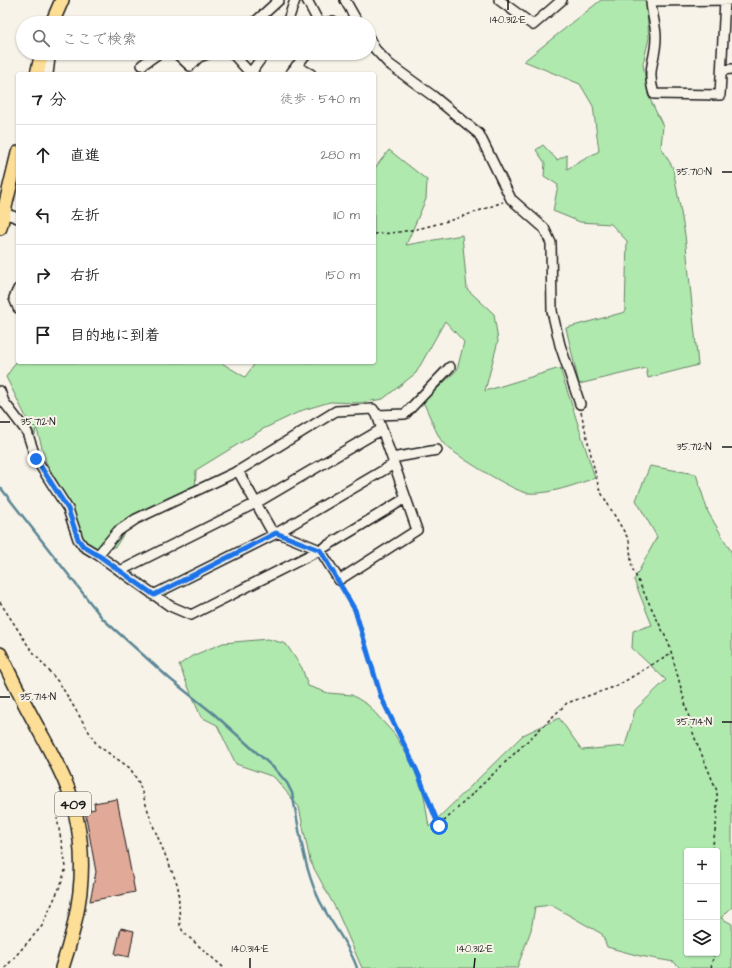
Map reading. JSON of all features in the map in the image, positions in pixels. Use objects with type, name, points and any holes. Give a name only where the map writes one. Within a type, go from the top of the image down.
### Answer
[{"type":"highway","points":[[55,16],[62,0]]},
{"type":"highway","points":[[37,72],[40,60]]},
{"type":"highway","points":[[0,228],[16,162]]},
{"type":"highway","name":"409","points":[[0,654],[61,773],[76,816],[81,862],[81,892],[76,925],[62,968]]},
{"type":"street","points":[[261,16],[278,0]]},
{"type":"street","points":[[307,0],[315,16]]},
{"type":"street","points":[[345,0],[354,16]]},
{"type":"street","points":[[499,0],[533,25],[562,0]]},
{"type":"street","points":[[725,0],[728,34],[722,70],[720,95],[654,94],[650,71],[656,35],[651,0],[725,0],[732,0]]},
{"type":"street","points":[[289,16],[293,1]]},
{"type":"street","points":[[376,50],[389,64],[434,96],[479,134],[511,199],[544,228],[551,243],[552,311],[560,346],[580,404]]},
{"type":"street","points":[[48,72],[50,60]]},
{"type":"street","points":[[142,65],[149,60]]},
{"type":"street","points":[[184,60],[190,66],[196,60]]},
{"type":"street","points":[[239,60],[251,72]]},
{"type":"street","points":[[252,72],[260,60]]},
{"type":"street","points":[[292,72],[301,60]]},
{"type":"street","points":[[296,66],[307,72]]},
{"type":"street","points":[[722,70],[732,69]]},
{"type":"street","points":[[4,213],[16,217]]},
{"type":"street","points":[[16,294],[14,298],[16,303]]},
{"type":"street","points":[[377,415],[405,414],[450,367]]},
{"type":"street","points":[[0,391],[4,402],[26,432],[36,459],[68,509],[78,539],[83,546],[170,606],[191,615],[320,550],[406,498]]},
{"type":"street","points":[[98,555],[118,530],[136,519],[238,471],[336,411],[373,409],[377,415],[417,530],[339,580],[320,550],[271,530],[238,471]]},
{"type":"street","points":[[120,571],[256,503],[382,429]]},
{"type":"street","points":[[154,595],[276,533],[393,461],[437,450]]},
{"type":"path","points":[[376,234],[411,230],[455,219],[511,199]]},
{"type":"path","points":[[580,404],[599,489],[629,540],[632,568],[669,644],[694,736],[717,791],[717,818],[712,848]]},
{"type":"path","points":[[339,580],[355,610],[381,697],[416,769],[439,826],[567,703],[617,686],[671,653]]},
{"type":"path","points":[[0,602],[29,647],[60,684],[97,744],[130,768],[139,783],[152,823],[178,886],[180,925],[183,932],[224,968]]},
{"type":"path","points":[[5,968],[42,926],[61,884],[66,867],[57,818]]},
{"type":"path","points":[[711,968],[713,956]]},
{"type":"green space","points":[[601,0],[646,0],[649,38],[643,64],[648,95],[663,126],[661,147],[673,168],[685,235],[698,365],[648,378],[646,368],[579,384],[566,328],[625,312],[627,241],[611,224],[580,222],[553,211],[558,185],[544,176],[545,163],[536,150],[543,145],[557,160],[567,155],[567,169],[599,151],[593,106],[580,84],[524,61]]},
{"type":"green space","points":[[389,150],[427,180],[426,199],[406,245],[462,235],[467,289],[494,314],[498,341],[485,391],[560,368],[595,478],[553,491],[527,493],[509,486],[458,455],[443,443],[423,402],[457,370],[464,342],[445,321],[416,373],[383,399],[360,403],[330,402],[303,410],[263,429],[196,470],[195,495],[130,524],[116,546],[99,556],[87,547],[75,524],[69,504],[46,462],[36,426],[35,435],[6,377],[16,362],[16,364],[223,364],[245,377],[255,364],[376,364],[376,166]]},
{"type":"green space","points":[[650,466],[696,474],[708,512],[732,553],[732,907],[721,918],[732,924],[732,968],[680,968],[674,962],[640,956],[607,947],[602,934],[551,905],[535,907],[531,930],[517,968],[362,968],[337,911],[310,861],[299,807],[274,777],[236,764],[217,725],[201,717],[179,665],[192,656],[223,643],[268,639],[286,644],[302,668],[308,686],[328,693],[352,695],[368,705],[395,735],[421,776],[429,827],[523,735],[559,718],[582,750],[625,746],[635,710],[666,680],[632,648],[633,631],[652,625],[634,580],[657,537],[636,500]]},
{"type":"building","points":[[117,799],[135,892],[90,901],[96,872],[85,811],[95,809],[94,803]]},
{"type":"building","points":[[121,928],[134,931],[129,957],[115,954]]},
{"type":"waterway","points":[[0,487],[103,619],[170,679],[214,714],[276,770],[287,783],[292,793],[302,845],[312,883],[327,914],[348,949],[357,968]]},
{"type":"route","points":[[36,459],[68,509],[78,539],[83,546],[154,595],[276,533],[320,550],[339,580],[355,610],[381,697],[416,769],[439,826]]}]
